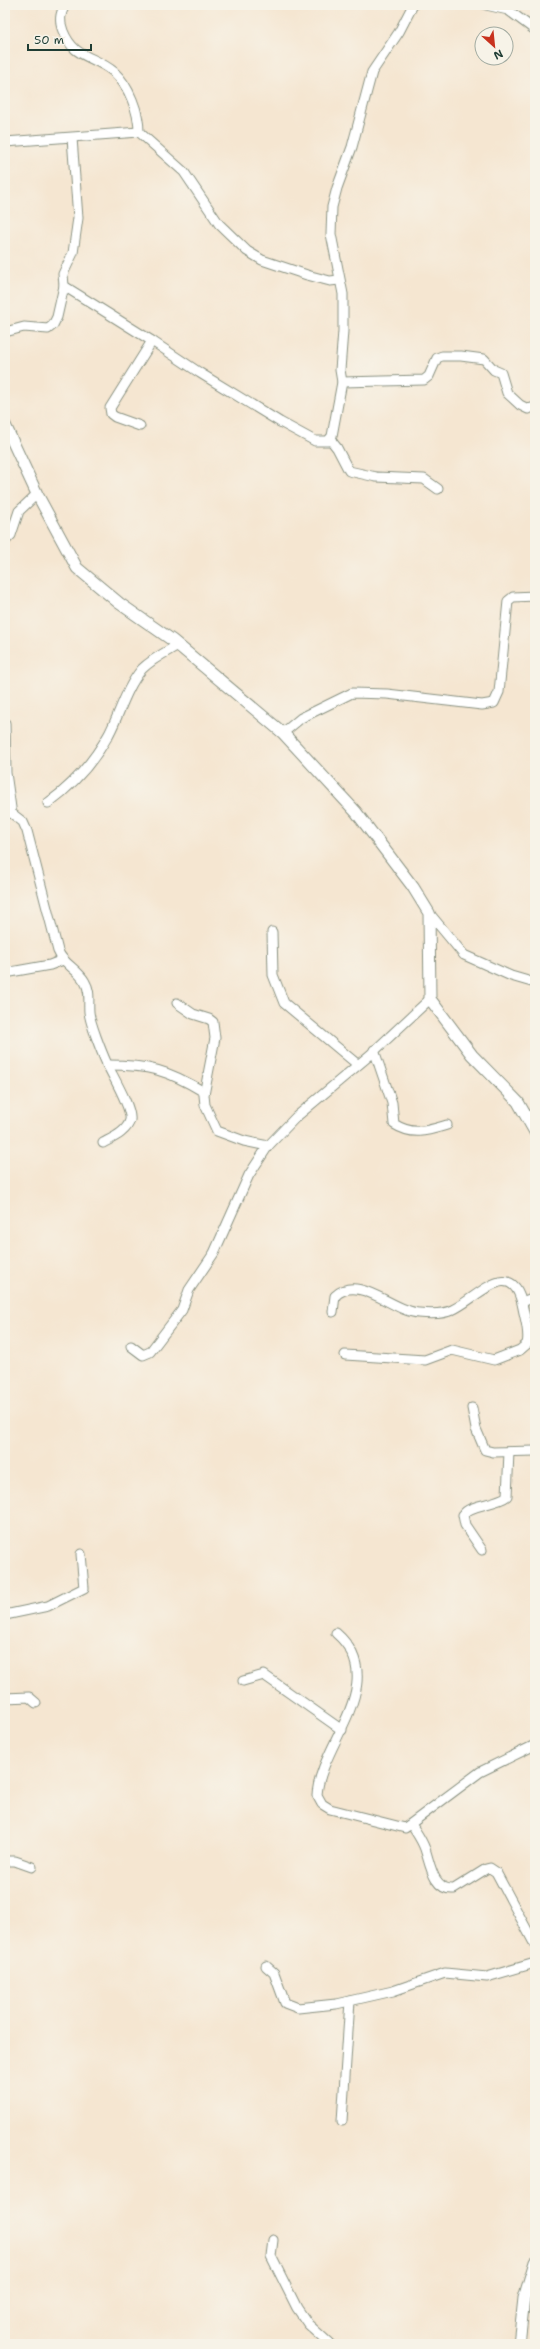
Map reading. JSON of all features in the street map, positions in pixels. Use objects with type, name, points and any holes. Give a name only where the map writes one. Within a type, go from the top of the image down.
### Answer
[{"type":"street","points":[[65,5],[61,12],[61,24],[67,41],[77,52],[104,64],[121,79],[128,91],[136,112],[139,132],[184,172],[219,224],[247,251],[262,260],[330,281],[339,280]]},
{"type":"street","points":[[64,286],[200,373],[315,441],[325,442],[330,439],[342,382],[340,370],[343,338],[343,294],[339,280],[331,224],[337,188],[352,147],[372,72],[399,32],[413,5]]},
{"type":"street","points":[[486,5],[508,10],[535,30]]},
{"type":"street","points":[[5,142],[139,132]]},
{"type":"street","points":[[5,332],[24,327],[44,329],[50,328],[57,317],[64,286],[63,274],[72,253],[78,218],[72,138]]},
{"type":"street","points":[[140,426],[115,417],[110,408],[152,341]]},
{"type":"street","points":[[342,382],[424,380],[429,376],[437,358],[461,356],[480,357],[494,370],[501,373],[507,393],[520,405],[528,409],[535,407]]},
{"type":"street","points":[[5,425],[37,494],[77,568],[119,603],[178,645],[283,733],[356,812],[414,887],[429,913],[464,955],[511,976],[535,983]]},
{"type":"street","points":[[330,439],[337,448],[349,471],[381,478],[424,479],[438,489]]},
{"type":"street","points":[[5,541],[11,535],[19,511],[37,494]]},
{"type":"street","points":[[283,733],[301,718],[352,693],[394,694],[482,705],[494,703],[499,692],[508,601],[513,597],[535,596]]},
{"type":"street","points":[[48,803],[67,790],[106,739],[118,710],[143,669],[178,645]]},
{"type":"street","points":[[5,723],[8,814],[23,822],[28,831],[58,951],[63,960],[76,968],[88,987],[89,1012],[107,1065],[128,1110],[130,1120],[122,1131],[103,1143]]},
{"type":"street","points":[[429,913],[430,999],[464,1045],[518,1102],[535,1132]]},
{"type":"street","points":[[272,932],[273,975],[284,1003],[357,1064]]},
{"type":"street","points":[[5,973],[50,966],[63,960]]},
{"type":"street","points":[[131,1346],[143,1354],[150,1352],[182,1310],[189,1290],[214,1253],[249,1175],[268,1146],[296,1117],[374,1050],[430,999]]},
{"type":"street","points":[[177,1003],[193,1014],[209,1018],[213,1022],[215,1038],[211,1065],[204,1092],[206,1105],[217,1131],[244,1141],[268,1146]]},
{"type":"street","points":[[374,1050],[392,1103],[394,1124],[409,1132],[417,1133],[447,1125]]},
{"type":"street","points":[[107,1065],[137,1065],[149,1069],[165,1070],[204,1092]]},
{"type":"street","points":[[333,1312],[335,1296],[347,1289],[375,1293],[397,1307],[419,1313],[450,1311],[479,1291],[500,1282],[511,1284],[518,1290],[522,1302],[528,1334],[527,1344],[520,1350],[498,1360],[452,1350],[425,1360],[345,1355]]},
{"type":"street","points":[[522,1302],[535,1297]]},
{"type":"street","points":[[472,1408],[476,1428],[485,1450],[509,1452],[535,1451]]},
{"type":"street","points":[[482,1550],[465,1525],[463,1515],[469,1509],[500,1500],[507,1496],[509,1452]]},
{"type":"street","points":[[5,1615],[48,1606],[84,1588],[81,1554]]},
{"type":"street","points":[[336,1633],[351,1648],[356,1661],[355,1692],[342,1730],[318,1781],[317,1795],[319,1800],[330,1809],[405,1828],[480,1772],[535,1745]]},
{"type":"street","points":[[243,1681],[264,1675],[342,1730]]},
{"type":"street","points":[[5,1698],[29,1697],[36,1703]]},
{"type":"street","points":[[411,1824],[425,1848],[435,1879],[445,1888],[454,1889],[486,1869],[490,1868],[496,1872],[535,1945]]},
{"type":"street","points":[[5,1861],[15,1861],[32,1867]]},
{"type":"street","points":[[266,1966],[274,1973],[281,1996],[285,2003],[290,2007],[304,2008],[350,2001],[393,1991],[445,1973],[487,1977],[535,1963]]},
{"type":"street","points":[[342,2121],[350,2001]]},
{"type":"street","points":[[273,2240],[270,2256],[297,2308],[308,2324],[330,2344]]},
{"type":"street","points":[[519,2344],[524,2298],[535,2262]]}]
